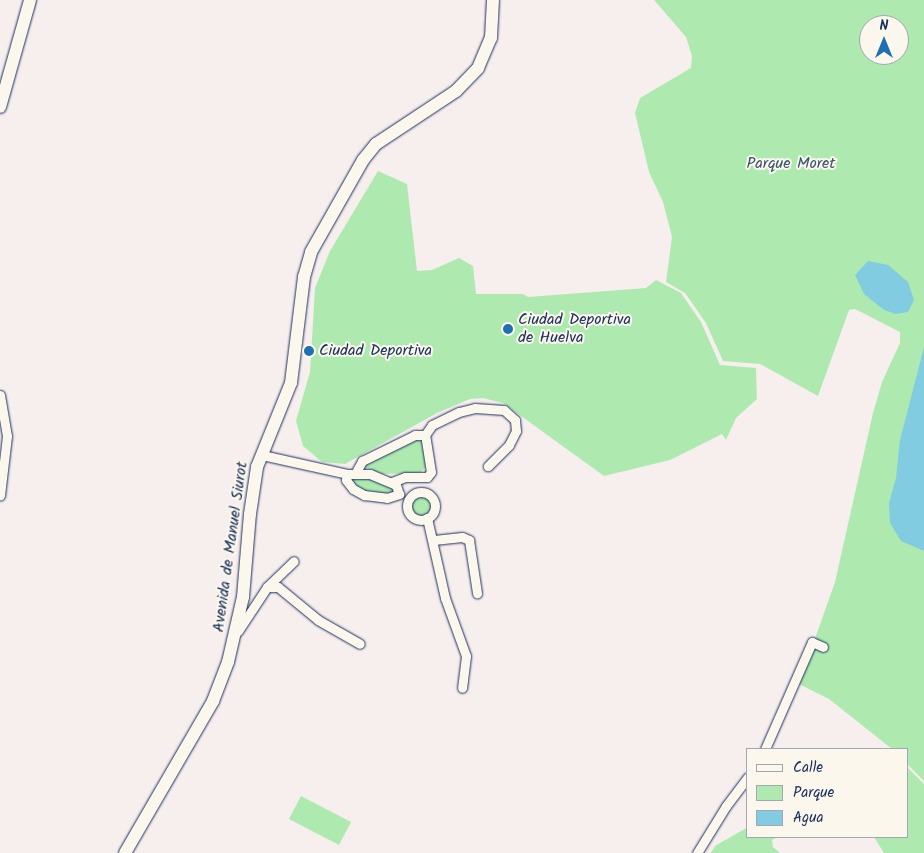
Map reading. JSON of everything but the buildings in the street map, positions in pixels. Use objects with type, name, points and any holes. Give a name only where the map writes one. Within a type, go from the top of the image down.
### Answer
[{"type":"street","points":[[0,108],[30,0]]},
{"type":"street","name":"Avenida de Manuel Siurot","points":[[125,853],[213,701],[236,633],[243,597],[250,514],[262,455],[291,383],[304,277],[311,252],[363,160],[376,144],[456,91],[478,68],[491,38],[493,0]]},
{"type":"street","points":[[0,395],[3,449],[0,496]]},
{"type":"street","points":[[262,455],[392,482],[405,477],[427,477],[431,472],[425,435],[432,425],[459,412],[475,408],[504,410],[515,420],[516,431],[510,445],[488,466]]},
{"type":"street","points":[[410,498],[399,494],[387,498],[364,495],[352,489],[346,480],[362,461],[416,434],[425,435]]},
{"type":"street","points":[[392,482],[399,494]]},
{"type":"street","points":[[421,492],[433,499],[433,512],[427,518],[418,520],[410,515],[407,507],[410,498],[421,492]]},
{"type":"street","points":[[427,518],[434,540],[445,598],[466,656],[462,688]]},
{"type":"street","points":[[434,540],[462,537],[469,540],[477,593]]},
{"type":"street","points":[[236,633],[267,587],[294,561]]},
{"type":"street","points":[[267,587],[278,587],[318,620],[360,644]]},
{"type":"street","points":[[765,748],[812,642],[823,647]]},
{"type":"street","points":[[697,853],[726,806],[746,780]]},
{"type":"green space","name":"Parque Moret","points":[[654,0],[924,0],[924,781],[909,766],[909,748],[891,748],[829,699],[799,684],[835,582],[873,413],[882,382],[900,343],[900,332],[855,309],[849,310],[818,396],[760,364],[723,361],[706,323],[685,293],[666,282],[672,237],[663,202],[649,172],[635,113],[640,98],[691,68],[692,56],[686,37]]},
{"type":"green space","name":"Ciudad Deportiva de Huelva","points":[[378,171],[407,184],[417,271],[432,270],[459,258],[473,266],[476,294],[523,294],[528,297],[646,288],[656,280],[681,293],[701,322],[720,365],[756,368],[757,399],[736,418],[726,440],[722,434],[670,460],[604,476],[503,403],[483,398],[470,399],[437,413],[345,464],[322,462],[303,446],[296,421],[310,372],[315,288],[330,251]]},
{"type":"green space","points":[[414,439],[424,442],[426,467],[420,473],[383,474],[363,467],[364,464]]},
{"type":"green space","points":[[356,476],[374,478],[392,486],[394,490],[390,495],[360,490],[352,483]]},
{"type":"green space","points":[[417,496],[425,496],[431,502],[431,510],[425,516],[417,516],[411,510],[411,502]]},
{"type":"green space","points":[[909,769],[924,784],[924,853],[884,853],[875,838],[909,838]]},
{"type":"green space","points":[[301,796],[351,822],[339,845],[289,819]]},
{"type":"green space","points":[[746,828],[746,838],[776,838],[772,840],[773,847],[780,853],[711,853],[715,846]]},
{"type":"water","points":[[868,261],[888,265],[908,282],[914,300],[908,312],[896,314],[884,310],[864,294],[855,275]]},
{"type":"water","points":[[924,347],[924,551],[901,541],[890,523],[889,503],[896,478],[900,440]]},
{"type":"place","name":"Ciudad Deportiva de Huelva","points":[[508,329]]},
{"type":"place","name":"Ciudad Deportiva","points":[[309,351]]}]
